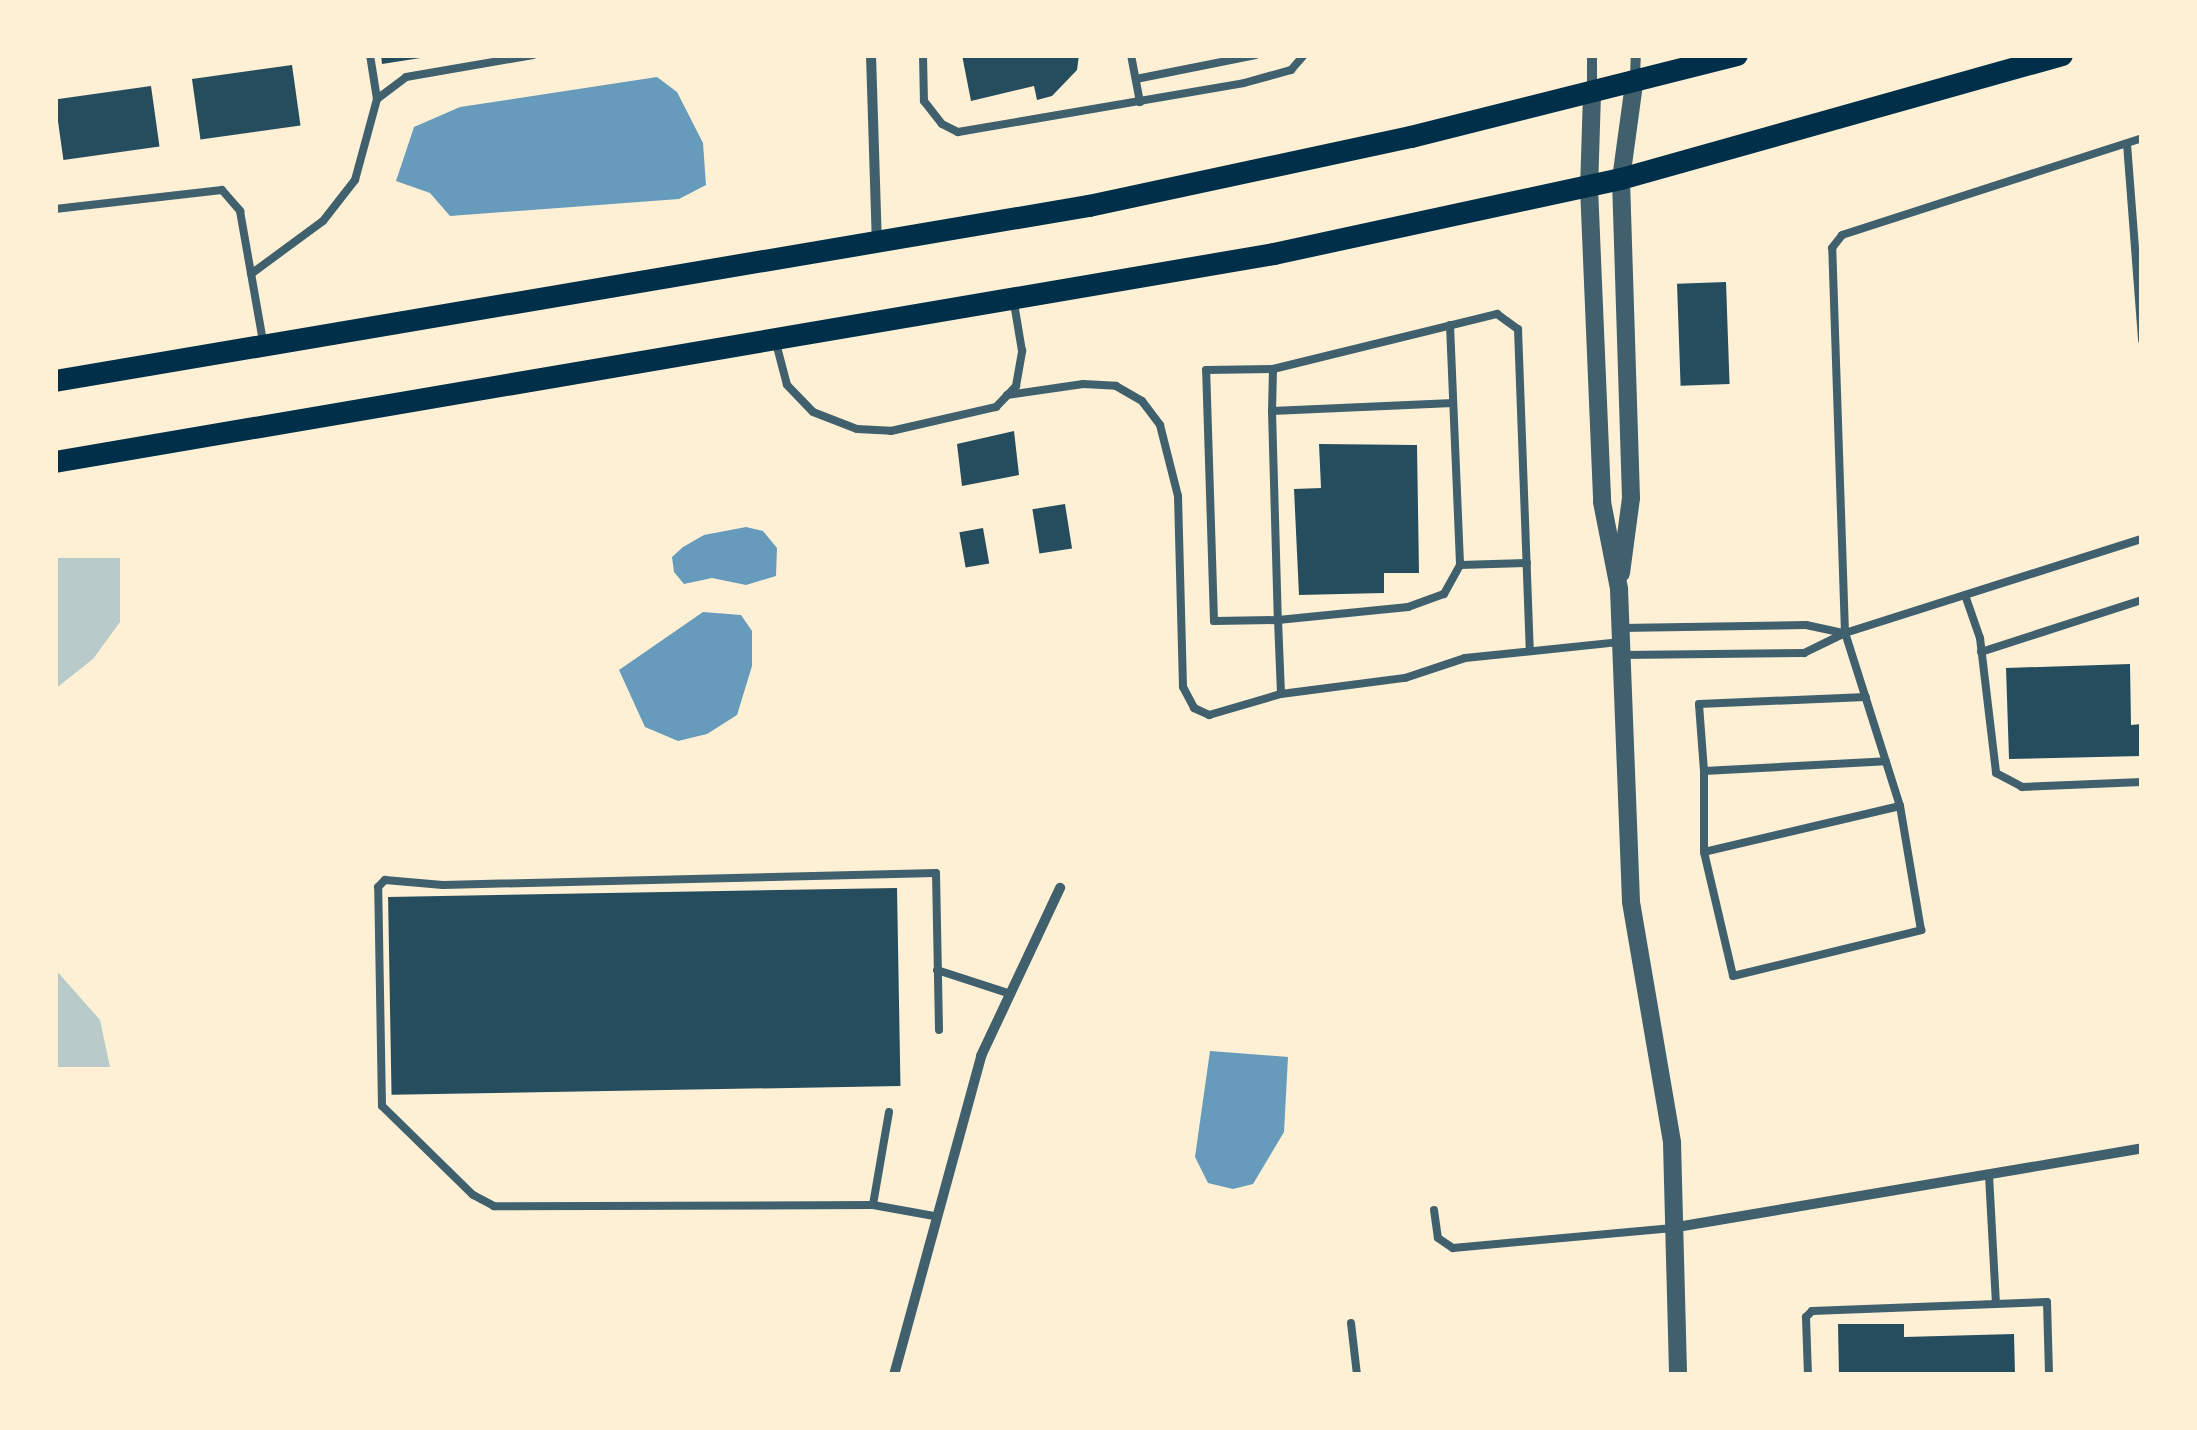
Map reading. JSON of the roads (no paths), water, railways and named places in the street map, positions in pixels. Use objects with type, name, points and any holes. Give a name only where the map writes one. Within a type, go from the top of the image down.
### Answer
[{"type":"highway","points":[[55,381],[878,244],[1236,177],[1634,84],[1737,55]]},
{"type":"highway","points":[[55,462],[1014,303],[1588,187],[2062,55]]},
{"type":"street","points":[[871,55],[878,244]]},
{"type":"street","points":[[1592,55],[1588,187],[1602,502],[1619,588],[1631,902],[1666,1094],[1677,1227],[1678,1375]]},
{"type":"street","points":[[1619,588],[1631,498],[1621,179],[1636,55]]},
{"type":"street","points":[[894,1375],[934,1216],[981,1056],[1060,888]]},
{"type":"street","points":[[1677,1227],[2142,1148]]},
{"type":"lane","points":[[251,274],[323,221],[355,180],[377,99],[370,55]]},
{"type":"lane","points":[[377,99],[406,77],[533,55]]},
{"type":"lane","points":[[923,55],[924,100],[942,124],[958,132],[1140,102],[1290,70],[1304,55]]},
{"type":"lane","points":[[1132,55],[1140,102]]},
{"type":"lane","points":[[1136,79],[1256,55]]},
{"type":"lane","points":[[1866,698],[1699,704],[1704,852],[1733,976],[1922,930],[1900,806],[1866,698],[1845,633],[1832,248],[1842,234],[2142,138]]},
{"type":"lane","points":[[2128,144],[2142,340]]},
{"type":"lane","points":[[55,208],[222,190],[240,211],[264,346]]},
{"type":"lane","points":[[776,343],[787,385],[813,412],[857,428],[935,423],[996,407],[1007,396],[1022,352],[1014,303]]},
{"type":"lane","points":[[1450,325],[1460,565],[1444,594],[1408,607],[1278,620],[1214,621],[1206,370],[1273,369],[1450,325],[1497,314],[1518,328],[1530,650]]},
{"type":"lane","points":[[1273,369],[1281,694]]},
{"type":"lane","points":[[1007,396],[1098,383],[1130,391],[1151,412],[1168,441],[1178,496],[1183,687],[1194,708],[1209,714],[1281,694],[1404,678],[1465,658],[1806,626],[1845,633]]},
{"type":"lane","points":[[1272,411],[1454,403]]},
{"type":"lane","points":[[1621,642],[1804,652],[1845,633],[2142,540]]},
{"type":"lane","points":[[1460,565],[1527,563]]},
{"type":"lane","points":[[1965,595],[1981,652],[1996,773],[2022,787],[2142,782]]},
{"type":"lane","points":[[1981,652],[2142,600]]},
{"type":"lane","points":[[1704,770],[1886,761]]},
{"type":"lane","points":[[1704,852],[1900,806]]},
{"type":"lane","points":[[934,1216],[873,1206],[494,1206],[473,1194],[382,1106],[378,886],[384,880],[443,885],[936,873],[939,1030]]},
{"type":"lane","points":[[937,966],[1011,994]]},
{"type":"lane","points":[[873,1206],[889,1112]]},
{"type":"lane","points":[[1989,1174],[1996,1304]]},
{"type":"lane","points":[[1434,1210],[1440,1242],[1452,1248],[1644,1235],[1677,1227]]},
{"type":"lane","points":[[1808,1375],[1806,1316],[1812,1311],[2048,1302],[2049,1375]]},
{"type":"lane","points":[[1351,1323],[1357,1375]]},
{"type":"water","points":[[657,77],[677,92],[703,143],[706,185],[679,199],[450,216],[430,193],[396,181],[414,127],[460,107]]},
{"type":"water","points":[[746,527],[763,531],[777,548],[776,576],[746,585],[712,578],[684,584],[674,572],[672,557],[683,547],[704,535]]},
{"type":"water","points":[[703,612],[741,615],[752,631],[752,666],[737,715],[707,734],[678,741],[645,727],[619,670]]},
{"type":"water","points":[[1210,1051],[1288,1057],[1284,1132],[1253,1184],[1233,1189],[1208,1183],[1195,1157]]}]
